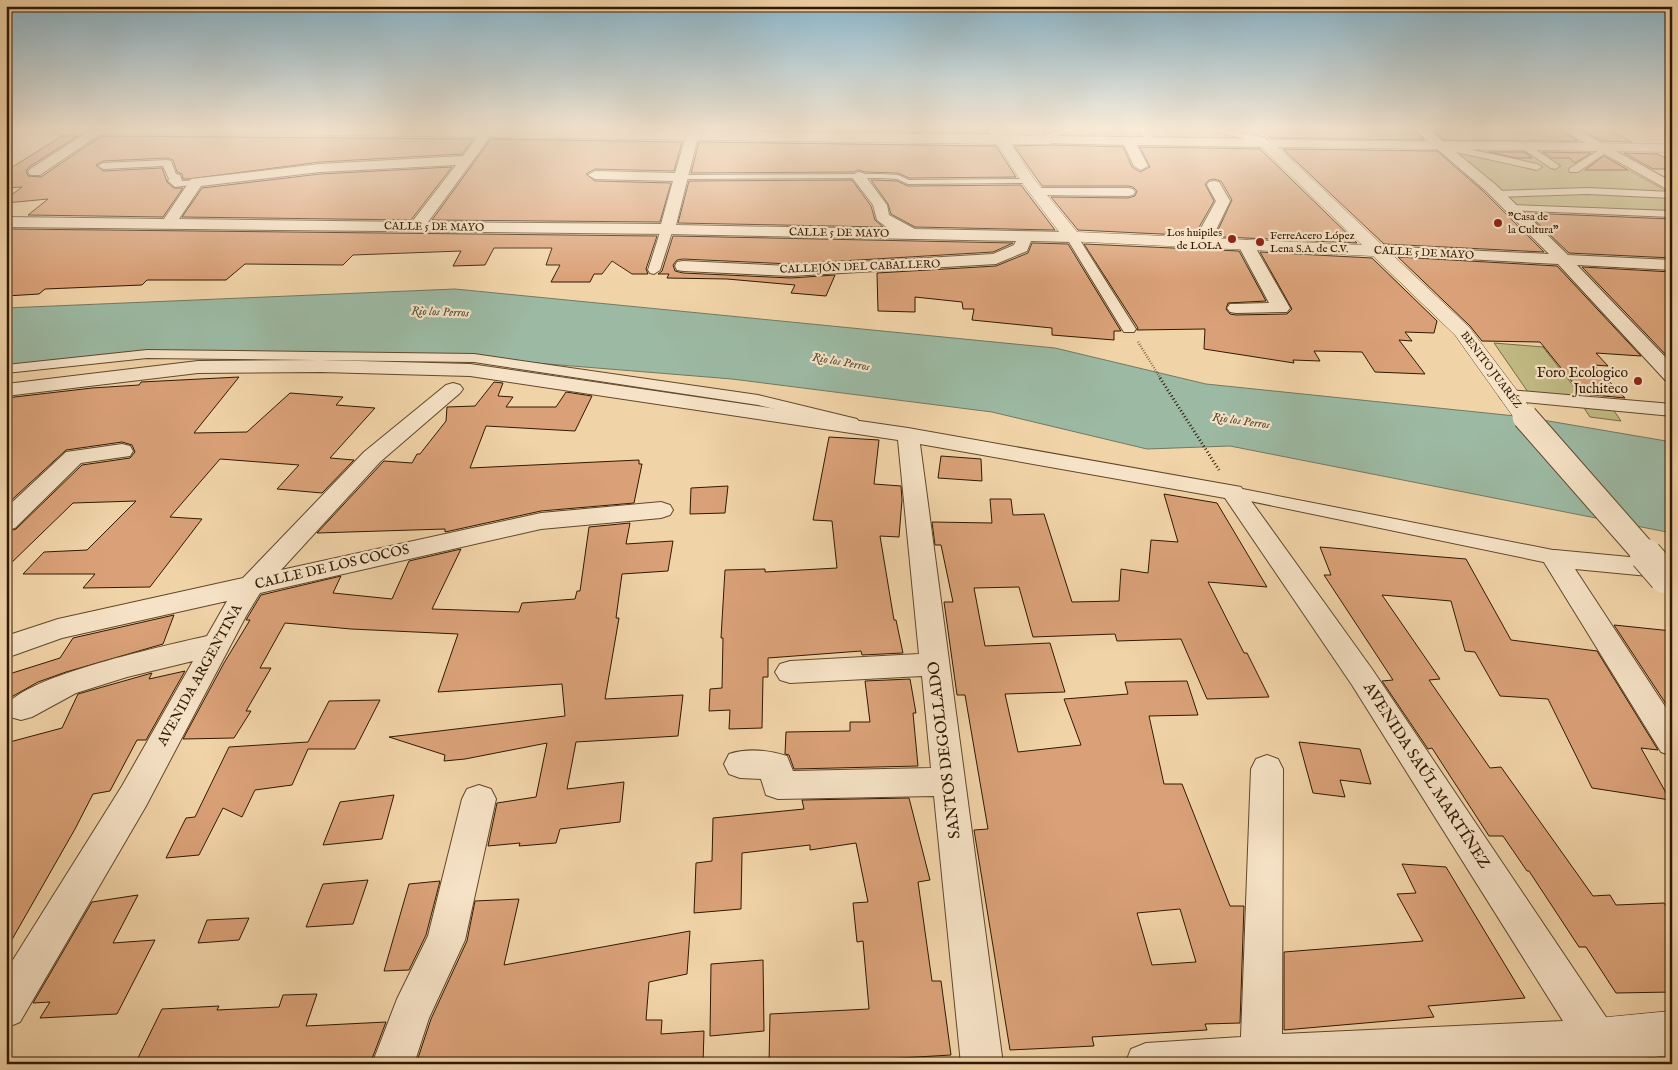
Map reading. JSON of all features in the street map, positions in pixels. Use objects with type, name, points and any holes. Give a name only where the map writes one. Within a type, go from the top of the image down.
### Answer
[{"type":"street","points":[[175,179],[173,182],[177,181],[179,185],[223,179]]},
{"type":"street","points":[[416,227],[453,179]]},
{"type":"street","points":[[654,270],[680,179]]},
{"type":"street","points":[[860,179],[880,205],[882,217],[893,225],[913,234]]},
{"type":"street","points":[[1028,179],[1072,237],[1130,329]]},
{"type":"street","name":"BENITO JUARÉZ","points":[[1304,179],[1462,331],[1525,417],[1669,577]]},
{"type":"street","points":[[1479,179],[1565,260],[1672,376]]},
{"type":"street","points":[[1655,179],[1672,188]]},
{"type":"street","points":[[168,224],[196,182]]},
{"type":"street","points":[[1497,194],[1542,182]]},
{"type":"street","points":[[1579,182],[1588,191]]},
{"type":"street","points":[[1214,185],[1223,201],[1208,230],[1217,244]]},
{"type":"street","points":[[1033,186],[1128,192]]},
{"type":"street","points":[[1497,194],[1588,191],[1672,194]]},
{"type":"street","points":[[1511,208],[1672,214]]},
{"type":"street","name":"CALLE 5 DE MAYO","points":[[6,222],[667,229],[1072,237],[1672,264]]},
{"type":"street","name":"CALLEJÓN DEL CABALLERO","points":[[683,266],[791,271],[996,259],[1021,248],[1025,236]]},
{"type":"street","points":[[1236,308],[1281,308],[1246,245]]},
{"type":"street","points":[[6,369],[148,354],[474,358],[758,400],[908,436]]},
{"type":"street","points":[[6,390],[198,367],[321,366],[470,370],[1227,483],[1555,558],[1669,577]]},
{"type":"street","name":"AVENIDA ARGENTINA","points":[[6,1008],[134,796],[217,644],[252,585],[372,458],[453,389]]},
{"type":"street","points":[[1509,396],[1672,410]]},
{"type":"street","name":"SANTOS DEGOLLADO","points":[[908,436],[982,1064]]},
{"type":"street","points":[[6,522],[74,457],[122,451]]},
{"type":"street","name":"AVENIDA SAÚL MARTÍNEZ","points":[[1227,483],[1362,677],[1606,1052]]},
{"type":"street","name":"CALLE DE LOS COCOS","points":[[6,647],[58,629],[541,521],[662,510]]},
{"type":"street","points":[[1555,558],[1660,705],[1672,743]]},
{"type":"street","points":[[21,708],[66,685],[127,666],[217,644]]},
{"type":"street","points":[[790,672],[935,664]]},
{"type":"street","points":[[740,764],[776,766],[778,785],[950,782]]},
{"type":"street","points":[[1262,1060],[1267,768]]},
{"type":"street","points":[[393,1064],[411,1013],[446,940],[479,799]]},
{"type":"street","points":[[1146,1064],[1606,1052],[1672,1033]]},
{"type":"lane","points":[[902,179],[908,182],[1033,186]]},
{"type":"path","points":[[1138,343],[1227,483]]},
{"type":"shaded area","points":[[1480,179],[1645,179],[1672,194],[1672,211],[1513,207]]},
{"type":"shaded area","points":[[1494,343],[1543,347],[1582,397],[1528,392]]},
{"type":"shaded area","points":[[1582,405],[1612,408],[1621,421],[1590,417]]},
{"type":"water","name":"Rio los Perros","points":[[455,289],[1055,348],[1206,384],[1525,417],[1672,442],[1672,533],[1230,446],[1147,449],[992,412],[732,379],[474,358],[147,354],[6,369],[6,308]]},
{"type":"building","points":[[6,179],[166,179],[174,188],[183,188],[163,217],[28,215],[48,199],[6,203],[6,199],[22,187],[6,188]]},
{"type":"building","points":[[278,179],[443,179],[411,220],[182,217],[202,188]]},
{"type":"building","points":[[462,179],[592,179],[595,181],[671,183],[660,222],[432,220]]},
{"type":"building","points":[[1037,179],[1291,179],[1357,243],[1223,237],[1218,230],[1232,200],[1221,181],[1214,179],[1209,180],[1205,184],[1214,201],[1198,229],[1202,236],[1078,230],[1051,197],[1128,198],[1135,196],[1137,191],[1133,187],[1128,186],[1042,186]]},
{"type":"building","points":[[1315,179],[1469,179],[1544,252],[1384,244]]},
{"type":"building","points":[[852,180],[871,206],[875,220],[883,227],[678,223],[689,181]]},
{"type":"building","points":[[871,180],[897,181],[908,186],[1021,185],[1055,230],[915,227],[891,214],[888,204]]},
{"type":"building","points":[[1527,213],[1672,219],[1672,258],[1569,253]]},
{"type":"building","points":[[12,229],[657,236],[646,269],[648,274],[632,274],[612,261],[602,274],[594,274],[590,282],[551,282],[560,265],[546,265],[552,248],[494,248],[485,265],[453,266],[461,251],[353,255],[343,265],[245,264],[226,280],[147,280],[142,285],[45,289],[39,294],[6,296],[6,234]]},
{"type":"building","points":[[673,236],[1013,243],[993,252],[791,264],[683,259],[677,260],[673,265],[675,271],[683,273],[791,278],[835,275],[826,296],[791,293],[795,285],[727,279],[667,278],[669,274],[658,274],[662,271]]},
{"type":"building","points":[[1032,243],[1068,244],[1121,331],[1114,331],[1114,340],[1052,335],[1052,328],[972,320],[974,309],[963,309],[962,302],[915,297],[915,312],[878,311],[877,273],[996,266],[1028,253]]},
{"type":"building","points":[[1084,244],[1239,251],[1266,301],[1228,303],[1226,309],[1230,314],[1236,315],[1287,314],[1292,309],[1260,252],[1372,258],[1437,321],[1434,333],[1405,332],[1412,341],[1399,340],[1425,374],[1375,372],[1362,352],[1314,351],[1320,361],[1293,360],[1294,363],[1204,349],[1205,329],[1137,330],[1138,328]]},
{"type":"building","points":[[1398,257],[1557,266],[1641,356],[1596,353],[1608,366],[1594,365],[1625,398],[1582,394],[1540,342],[1482,341],[1470,326]]},
{"type":"building","points":[[1582,267],[1672,272],[1672,359],[1669,358]]},
{"type":"building","points":[[239,377],[194,433],[247,432],[290,393],[343,397],[336,405],[375,408],[330,458],[354,460],[322,493],[277,489],[299,465],[220,459],[170,517],[202,519],[150,587],[83,588],[95,574],[23,574],[44,552],[87,550],[136,501],[73,503],[6,568],[6,532],[16,529],[82,465],[130,458],[135,452],[132,445],[122,442],[66,450],[6,505],[6,398],[92,388],[139,385],[141,382]]},
{"type":"building","points":[[494,382],[503,383],[498,396],[513,397],[506,407],[556,407],[566,392],[592,396],[575,431],[486,426],[470,468],[639,460],[639,464],[642,464],[634,503],[541,511],[445,532],[445,529],[317,533],[384,461],[412,463],[417,454],[420,454],[446,421],[447,407],[475,406]]},
{"type":"building","points":[[829,437],[879,440],[874,484],[901,486],[902,500],[899,537],[880,536],[894,620],[896,620],[903,653],[862,655],[861,651],[768,658],[768,677],[763,677],[762,728],[729,729],[730,710],[709,711],[710,689],[722,688],[723,638],[721,638],[725,570],[765,569],[765,572],[837,568],[832,521],[813,520]]},
{"type":"building","points":[[941,456],[981,459],[982,481],[938,478]]},
{"type":"building","points":[[728,486],[725,513],[690,514],[691,488]]},
{"type":"building","points":[[1164,494],[1217,503],[1267,587],[1208,582],[1269,697],[1207,699],[1181,639],[1117,641],[1115,634],[1033,637],[1019,587],[974,588],[985,646],[1050,643],[1065,692],[1005,694],[1018,752],[1081,745],[1064,699],[1128,694],[1125,682],[1187,681],[1198,715],[1149,716],[1164,784],[1182,784],[1230,906],[1244,906],[1240,1023],[1205,1024],[1207,1030],[1092,1037],[1094,1046],[1010,1050],[974,830],[988,829],[965,695],[957,695],[944,602],[953,602],[941,545],[935,545],[932,522],[992,523],[990,499],[1011,499],[1013,515],[1044,514],[1072,602],[1119,601],[1121,569],[1148,573],[1151,540],[1178,542]],"holes":[[[1180,909],[1196,962],[1152,965],[1137,913]]]},
{"type":"building","points":[[630,523],[626,544],[673,541],[668,571],[622,574],[616,618],[619,618],[605,699],[683,695],[678,736],[576,742],[567,789],[624,782],[620,822],[560,829],[556,843],[519,846],[520,843],[488,846],[497,803],[536,797],[547,743],[465,759],[444,761],[445,755],[389,737],[565,716],[562,684],[438,692],[458,634],[351,629],[285,623],[260,668],[271,668],[246,711],[251,711],[234,738],[183,739],[224,663],[250,620],[246,620],[261,595],[341,576],[333,593],[392,599],[409,561],[461,549],[432,609],[519,612],[522,603],[575,599],[577,591],[580,591],[589,527]]},
{"type":"building","points":[[1320,547],[1466,559],[1511,640],[1597,651],[1658,750],[1641,748],[1670,800],[1592,788],[1548,699],[1500,696],[1475,652],[1465,651],[1451,601],[1382,595],[1440,679],[1429,680],[1490,768],[1501,767],[1593,896],[1610,895],[1616,905],[1664,903],[1672,914],[1672,992],[1616,993],[1586,947],[1579,947],[1529,871],[1527,871],[1503,836],[1489,836],[1432,748],[1428,749],[1382,681],[1393,680],[1324,575],[1331,575]]},
{"type":"building","points":[[174,615],[163,644],[66,672],[38,682],[6,700],[6,675],[60,658],[73,638]]},
{"type":"building","points":[[1614,625],[1672,631],[1672,713]]},
{"type":"building","points":[[185,671],[146,740],[137,740],[110,791],[93,794],[6,950],[6,743],[62,728],[78,694],[152,673],[149,679]]},
{"type":"building","points":[[910,679],[916,713],[913,713],[918,766],[794,769],[789,755],[785,754],[786,732],[850,731],[850,722],[870,722],[865,681]]},
{"type":"building","points":[[380,700],[355,749],[308,749],[292,785],[255,790],[242,817],[223,808],[199,855],[166,858],[186,818],[195,817],[229,747],[308,742],[329,701]]},
{"type":"building","points":[[1299,742],[1360,749],[1371,784],[1340,780],[1345,797],[1313,793]]},
{"type":"building","points":[[394,795],[382,839],[323,845],[340,802]]},
{"type":"building","points":[[909,798],[930,880],[918,882],[932,981],[941,981],[951,1055],[866,1060],[866,1064],[769,1064],[770,1014],[869,1009],[863,941],[857,942],[853,903],[868,902],[856,843],[810,850],[810,845],[742,853],[741,909],[694,913],[696,863],[712,861],[713,818],[804,809],[802,800]]},
{"type":"building","points":[[1402,864],[1446,867],[1525,998],[1428,1006],[1434,1017],[1284,1030],[1284,952],[1423,941],[1397,894],[1416,893]]},
{"type":"building","points":[[368,880],[353,924],[306,927],[323,884]]},
{"type":"building","points":[[440,881],[426,935],[409,970],[384,971],[409,884]]},
{"type":"building","points":[[138,895],[113,943],[155,940],[117,1014],[40,1018],[50,1002],[33,1003],[92,902]]},
{"type":"building","points":[[519,899],[504,965],[690,931],[687,974],[649,982],[646,1020],[662,1020],[661,1034],[704,1031],[703,1064],[416,1064],[431,1019],[467,941],[475,901]]},
{"type":"building","points":[[249,918],[239,940],[198,943],[207,920]]},
{"type":"building","points":[[763,960],[764,1031],[710,1036],[711,964]]},
{"type":"building","points":[[317,994],[306,1026],[386,1022],[370,1064],[135,1064],[162,1009],[219,1006],[217,1010],[279,1007],[283,995]]},
{"type":"place","name":"\"Casa de la Cultura\"","points":[[1498,223]]},
{"type":"place","name":"Los huipiles de LOLA","points":[[1232,239]]},
{"type":"place","name":"FerreAcero López Lena S.A. de C.V.","points":[[1260,242]]},
{"type":"place","name":"Foro Ecologico Juchiteco","points":[[1638,381]]}]
